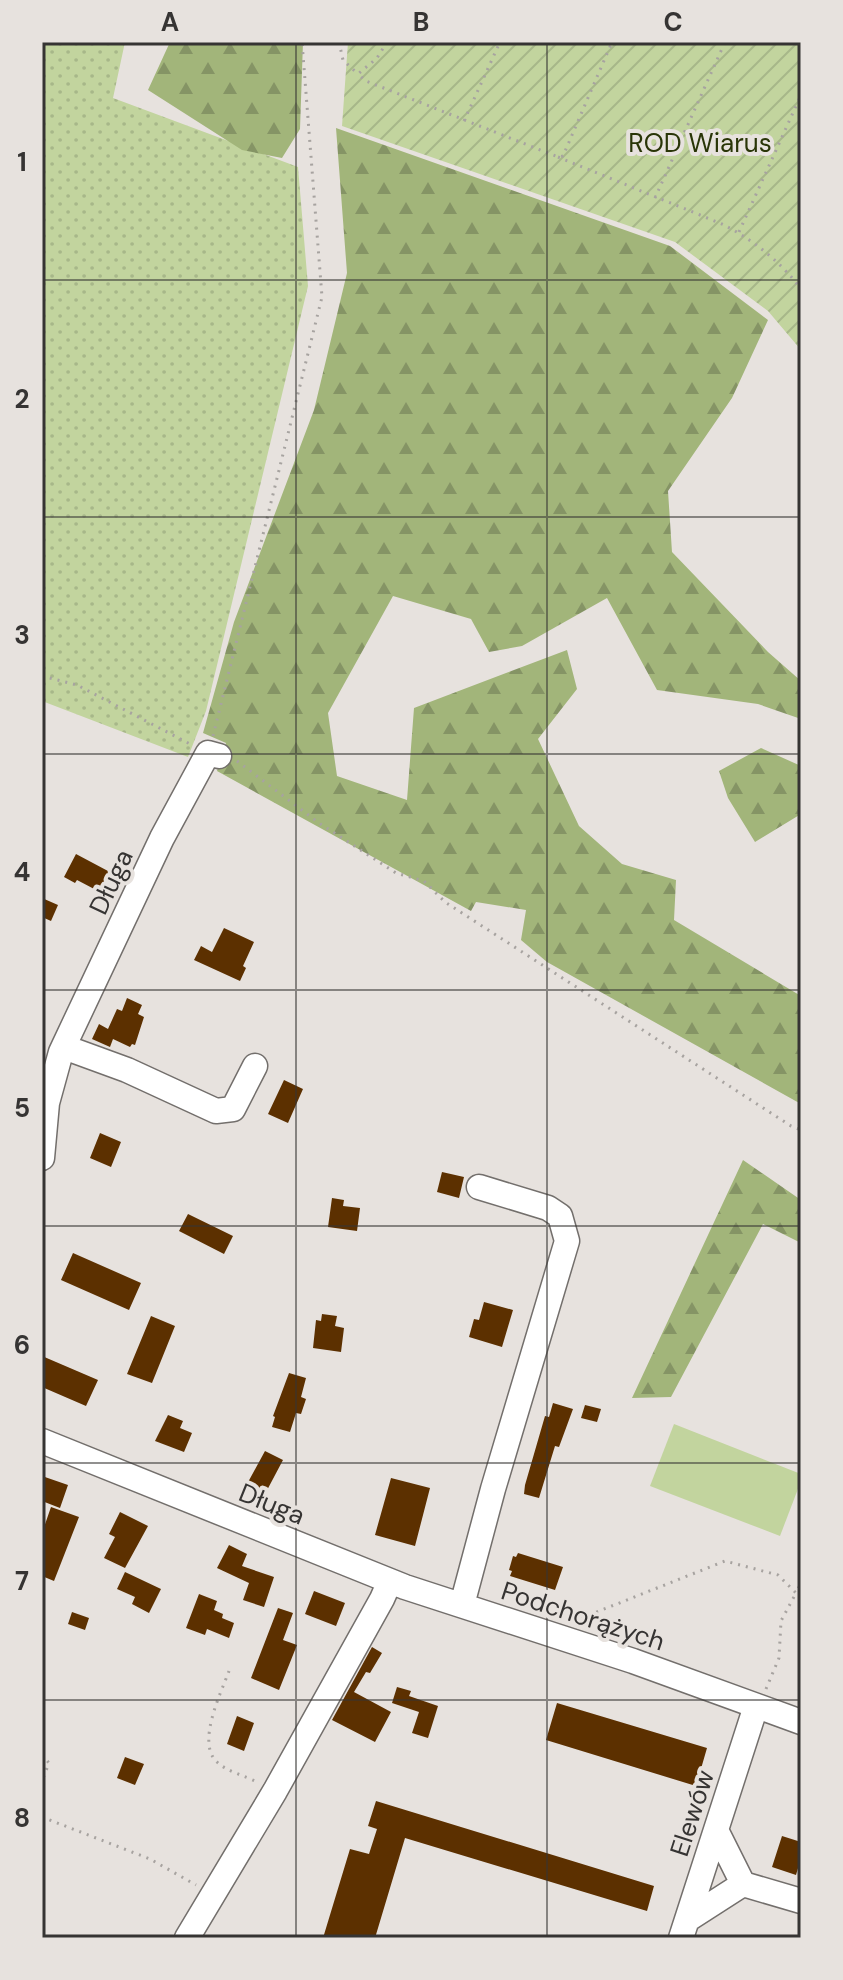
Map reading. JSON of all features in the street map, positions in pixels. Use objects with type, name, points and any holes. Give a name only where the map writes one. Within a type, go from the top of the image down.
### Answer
[{"type":"street","name":"Długa","points":[[42,1158],[56,1047],[162,838],[209,760]]},
{"type":"street","points":[[56,1047],[127,1070],[216,1111],[233,1109],[255,1066]]},
{"type":"street","points":[[462,1605],[497,1475],[567,1241],[560,1216],[548,1208],[479,1187]]},
{"type":"street","name":"Długa","points":[[42,1441],[347,1565]]},
{"type":"street","name":"Podchorążych","points":[[347,1565],[801,1722]]},
{"type":"street","points":[[187,1938],[275,1791],[390,1581]]},
{"type":"street","name":"Elewów","points":[[684,1929],[756,1706]]},
{"type":"street","points":[[716,1830],[743,1884],[801,1901]]},
{"type":"street","points":[[684,1929],[743,1884]]},
{"type":"path","points":[[209,760],[322,297],[302,42]]},
{"type":"path","points":[[339,42],[343,60],[366,81],[739,232],[790,275],[801,289]]},
{"type":"path","points":[[358,74],[377,58],[387,42]]},
{"type":"path","points":[[464,121],[500,42]]},
{"type":"path","points":[[558,157],[563,156],[612,42]]},
{"type":"path","points":[[655,198],[725,42]]},
{"type":"path","points":[[739,232],[801,95]]},
{"type":"path","points":[[797,284],[801,279]]},
{"type":"path","points":[[42,676],[77,685],[209,760],[234,759],[319,823],[396,873],[424,881],[445,902],[801,1130]]},
{"type":"path","points":[[549,1633],[725,1561],[778,1575],[796,1593]]},
{"type":"path","points":[[756,1706],[779,1658],[781,1621],[801,1583]]},
{"type":"path","points":[[229,1671],[210,1725],[209,1749],[216,1762],[275,1791]]},
{"type":"path","points":[[42,1755],[49,1763],[42,1781]]},
{"type":"path","points":[[42,1817],[150,1859],[190,1880],[203,1895],[206,1906]]},
{"type":"green space","points":[[42,42],[125,42],[113,98],[298,167],[308,286],[206,711],[188,757],[42,701]]},
{"type":"green space","points":[[170,42],[303,42],[300,129],[282,158],[242,150],[148,90]]},
{"type":"green space","name":"ROD Wiarus","points":[[348,42],[801,42],[801,350],[768,311],[675,242],[342,126]]},
{"type":"green space","points":[[336,128],[670,246],[768,320],[732,398],[668,491],[672,552],[768,652],[801,681],[801,719],[758,704],[657,690],[607,598],[522,646],[489,652],[471,619],[393,596],[328,713],[337,776],[407,800],[414,708],[567,650],[577,689],[538,739],[579,826],[622,864],[676,880],[674,920],[801,996],[801,1104],[547,962],[521,940],[526,910],[476,902],[471,911],[217,771],[226,743],[203,733],[234,622],[314,410],[347,273]]},
{"type":"green space","points":[[761,748],[801,766],[801,814],[755,842],[728,798],[719,771]]},
{"type":"green space","points":[[743,1160],[801,1200],[801,1243],[763,1224],[671,1397],[632,1398]]},
{"type":"green space","points":[[674,1424],[801,1474],[780,1536],[650,1486]]},
{"type":"building","points":[[76,854],[123,879],[111,902],[96,894],[98,891],[64,877]]},
{"type":"building","points":[[42,898],[58,905],[51,921],[42,917]]},
{"type":"building","points":[[224,928],[254,942],[240,981],[194,960],[201,946],[212,952]]},
{"type":"building","points":[[127,998],[142,1005],[138,1014],[144,1017],[135,1045],[130,1047],[113,1039],[110,1047],[92,1039],[99,1024],[108,1029],[117,1009],[122,1011]]},
{"type":"building","points":[[284,1080],[303,1089],[288,1123],[268,1114]]},
{"type":"building","points":[[100,1133],[121,1142],[111,1167],[90,1158]]},
{"type":"building","points":[[442,1172],[464,1177],[459,1198],[437,1192]]},
{"type":"building","points":[[332,1198],[344,1200],[343,1206],[360,1208],[357,1231],[328,1227]]},
{"type":"building","points":[[188,1214],[233,1236],[224,1254],[179,1231]]},
{"type":"building","points":[[73,1253],[141,1283],[129,1310],[61,1280]]},
{"type":"building","points":[[484,1302],[513,1310],[502,1347],[469,1337],[474,1319],[479,1320]]},
{"type":"building","points":[[322,1314],[337,1316],[335,1326],[344,1328],[341,1352],[313,1348],[316,1320],[321,1321]]},
{"type":"building","points":[[151,1316],[175,1326],[152,1383],[127,1374]]},
{"type":"building","points":[[42,1356],[98,1380],[86,1406],[42,1387]]},
{"type":"building","points":[[289,1373],[306,1378],[301,1397],[306,1399],[301,1414],[296,1413],[290,1432],[272,1427]]},
{"type":"building","points":[[553,1403],[573,1409],[559,1447],[555,1446],[539,1498],[524,1494],[525,1485],[545,1416],[549,1417]]},
{"type":"building","points":[[585,1405],[601,1409],[597,1422],[581,1418]]},
{"type":"building","points":[[168,1415],[183,1421],[180,1428],[192,1433],[184,1452],[155,1441]]},
{"type":"building","points":[[265,1451],[283,1460],[265,1494],[247,1484]]},
{"type":"building","points":[[42,1476],[68,1485],[60,1508],[42,1501]]},
{"type":"building","points":[[391,1478],[430,1488],[415,1546],[375,1535]]},
{"type":"building","points":[[51,1507],[79,1517],[54,1581],[42,1576],[42,1533]]},
{"type":"building","points":[[120,1512],[148,1526],[125,1568],[104,1558],[115,1537],[109,1534]]},
{"type":"building","points":[[229,1545],[247,1554],[242,1566],[274,1577],[264,1607],[243,1600],[249,1583],[217,1568]]},
{"type":"building","points":[[518,1553],[563,1567],[555,1590],[510,1576],[513,1556],[516,1557]]},
{"type":"building","points":[[125,1572],[161,1589],[149,1613],[132,1604],[135,1597],[117,1589]]},
{"type":"building","points":[[314,1591],[345,1603],[336,1626],[305,1614]]},
{"type":"building","points":[[199,1594],[217,1601],[214,1610],[234,1623],[229,1638],[207,1629],[205,1635],[186,1628]]},
{"type":"building","points":[[278,1608],[293,1613],[283,1640],[297,1645],[279,1690],[251,1678]]},
{"type":"building","points":[[72,1612],[89,1618],[85,1630],[68,1624]]},
{"type":"building","points":[[372,1647],[382,1653],[354,1692],[391,1712],[375,1742],[332,1720]]},
{"type":"building","points":[[397,1687],[411,1691],[409,1696],[438,1706],[428,1738],[412,1733],[419,1712],[392,1703]]},
{"type":"building","points":[[557,1703],[707,1748],[696,1786],[546,1740]]},
{"type":"building","points":[[237,1716],[254,1723],[244,1751],[227,1744]]},
{"type":"building","points":[[125,1757],[144,1764],[135,1785],[117,1778]]},
{"type":"building","points":[[376,1801],[654,1886],[647,1911],[405,1838],[375,1938],[323,1938],[350,1849],[369,1854],[377,1829],[368,1826]]},
{"type":"building","points":[[782,1836],[801,1842],[796,1875],[772,1867]]}]
